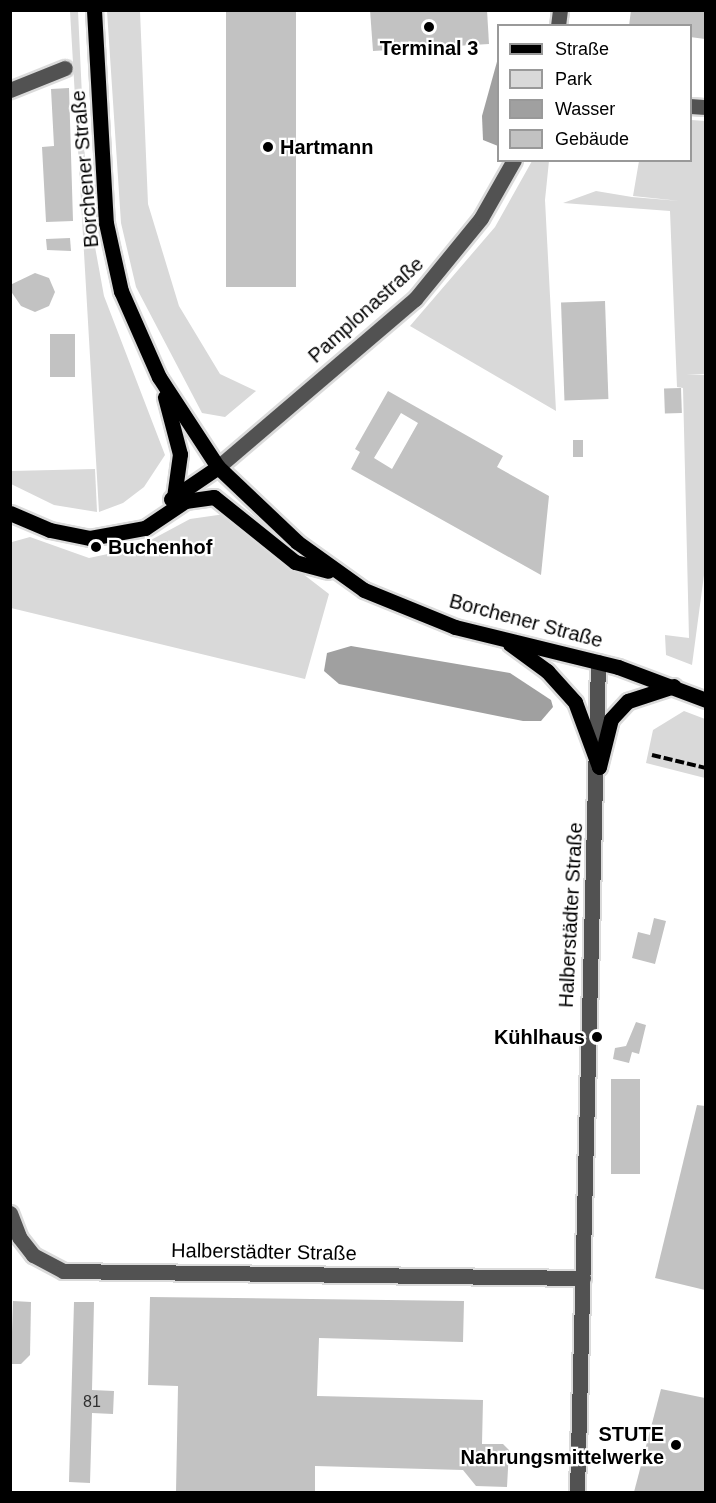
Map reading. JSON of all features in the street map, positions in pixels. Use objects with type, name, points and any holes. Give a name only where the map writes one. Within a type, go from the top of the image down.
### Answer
[{"type":"main road","name":"Borchener Straße","points":[[94,10],[106,224],[121,291],[159,377],[218,467],[268,518],[334,572],[455,627],[598,662],[674,686],[705,700]]},
{"type":"main road","points":[[159,377],[180,454],[174,496]]},
{"type":"main road","points":[[129,530],[218,467]]},
{"type":"main road","points":[[10,513],[51,530],[90,538],[146,528],[185,501],[214,497],[295,562],[334,572]]},
{"type":"main road","points":[[505,640],[547,671],[575,702],[598,767]]},
{"type":"main road","points":[[598,767],[611,719],[628,701],[674,686]]},
{"type":"street","points":[[10,90],[65,68]]},
{"type":"street","name":"Pamplonastraße","points":[[218,467],[415,299],[481,218],[513,162]]},
{"type":"street","name":"Halberstädter Straße","points":[[577,1492],[598,767],[598,662]]},
{"type":"street","name":"Halberstädter Straße","points":[[10,1213],[19,1237],[33,1255],[63,1270],[583,1278]]},
{"type":"green space","points":[[70,11],[78,11],[87,203],[104,296],[165,455],[144,487],[123,503],[99,512]]},
{"type":"green space","points":[[107,11],[140,11],[148,204],[179,306],[220,374],[256,391],[225,417],[202,413],[136,287],[121,223]]},
{"type":"green space","points":[[692,120],[706,121],[705,374],[686,374],[706,375],[706,560],[692,665],[666,655],[665,635],[689,638],[683,388],[677,387],[670,211],[563,203],[596,191],[632,197],[680,201],[633,196],[639,162],[692,162]]},
{"type":"green space","points":[[531,162],[549,162],[545,200],[556,411],[410,326],[495,227]]},
{"type":"green space","points":[[95,469],[97,512],[54,505],[11,484],[11,471]]},
{"type":"green space","points":[[225,514],[329,594],[305,679],[11,608],[12,542],[30,537],[89,558],[136,548],[190,519]]},
{"type":"green space","points":[[684,711],[705,719],[705,778],[646,763],[653,730]]},
{"type":"water","points":[[497,62],[497,146],[483,140],[482,116]]},
{"type":"water","points":[[351,646],[510,673],[551,700],[553,707],[541,721],[523,721],[339,684],[324,671],[327,653]]},
{"type":"building","name":"Hartmann","points":[[226,10],[296,10],[296,287],[226,287]]},
{"type":"building","name":"Terminal 3","points":[[370,10],[487,10],[489,44],[373,51]]},
{"type":"building","points":[[631,10],[705,10],[705,39],[692,37],[692,24],[629,24]]},
{"type":"building","points":[[69,88],[73,221],[46,222],[42,147],[54,146],[51,89]]},
{"type":"building","points":[[70,238],[71,251],[47,250],[46,239]]},
{"type":"building","points":[[35,273],[49,278],[55,292],[49,306],[35,312],[21,306],[10,290],[10,285]]},
{"type":"building","points":[[605,301],[608,399],[564,400],[561,303]]},
{"type":"building","points":[[50,334],[75,334],[75,377],[50,377]]},
{"type":"building","points":[[681,388],[682,413],[665,414],[664,389]]},
{"type":"building","points":[[388,391],[503,456],[497,467],[549,496],[541,575],[351,469],[360,452],[355,449]],"holes":[[[401,413],[418,423],[392,469],[374,458]]]},
{"type":"building","points":[[573,440],[583,440],[583,457],[573,457]]},
{"type":"building","points":[[654,918],[666,921],[655,964],[632,958],[638,932],[650,935]]},
{"type":"building","points":[[636,1022],[646,1025],[639,1054],[632,1052],[629,1063],[613,1059],[615,1048],[626,1046]]},
{"type":"building","points":[[611,1079],[640,1079],[640,1174],[611,1174]]},
{"type":"building","points":[[697,1105],[705,1106],[705,1290],[655,1278]]},
{"type":"building","points":[[150,1297],[464,1301],[463,1342],[319,1338],[317,1396],[483,1400],[482,1444],[503,1444],[509,1450],[507,1487],[476,1486],[463,1470],[315,1466],[315,1492],[176,1492],[178,1386],[148,1385]]},
{"type":"building","points":[[13,1301],[31,1302],[30,1355],[21,1364],[11,1364]]},
{"type":"building","points":[[74,1302],[94,1302],[92,1390],[114,1391],[113,1414],[92,1413],[90,1483],[69,1482]]},
{"type":"building","name":"STUTE Nahrungsmittelwerke","points":[[661,1389],[705,1398],[705,1492],[634,1492]]},
{"type":"railway","points":[[652,755],[706,768]]},
{"type":"place","name":"Terminal 3","points":[[429,27]]},
{"type":"place","name":"Hartmann","points":[[268,147]]},
{"type":"place","name":"Buchenhof","points":[[96,547]]},
{"type":"place","name":"Kühlhaus","points":[[597,1037]]},
{"type":"place","name":"STUTE Nahrungsmittelwerke","points":[[676,1445]]}]
